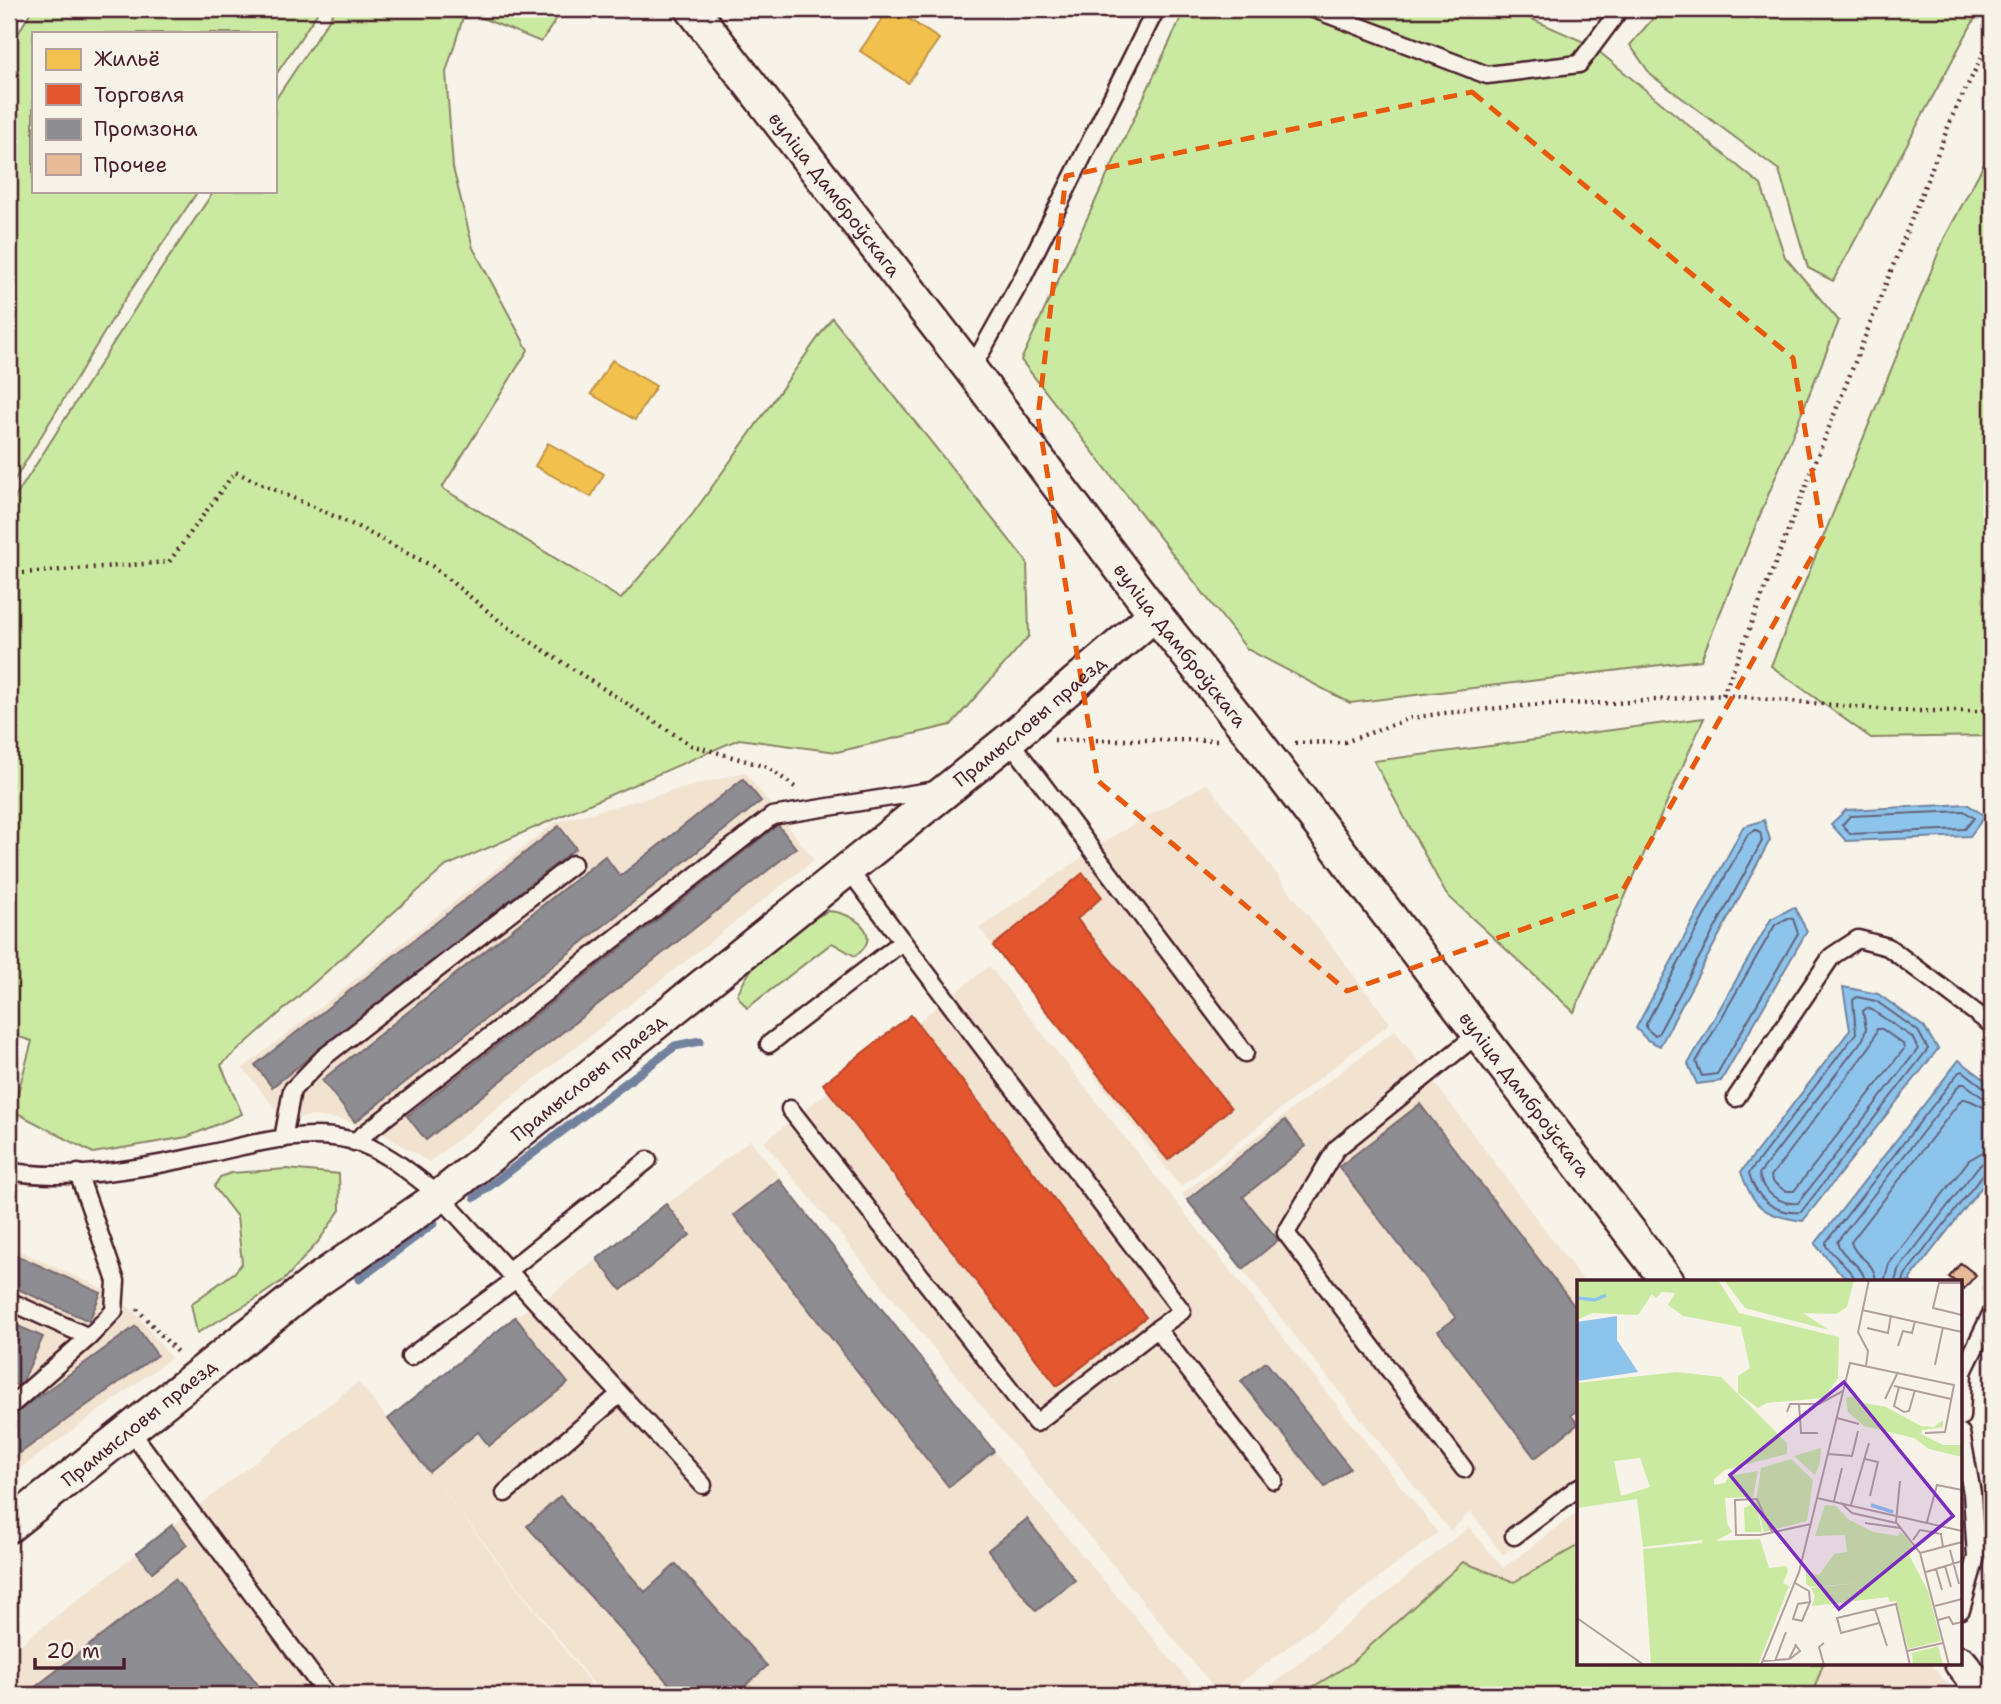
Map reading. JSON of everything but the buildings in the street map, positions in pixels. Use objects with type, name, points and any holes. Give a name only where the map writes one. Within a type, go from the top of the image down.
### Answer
[{"type":"street","name":"вуліца Дамброўскага","points":[[692,9],[971,370],[1155,614],[1256,741],[1666,1280]]},
{"type":"street","name":"Прамысловы праезд","points":[[9,1526],[315,1282],[440,1195],[949,789],[1155,614]]},
{"type":"street","points":[[1962,1663],[1986,1695]]},
{"type":"lane","points":[[971,370],[1023,277],[1156,9]]},
{"type":"lane","points":[[1314,9],[1487,75],[1578,64],[1620,9]]},
{"type":"lane","points":[[1009,740],[1245,1053]]},
{"type":"lane","points":[[354,1142],[772,816],[949,789]]},
{"type":"lane","points":[[283,1139],[292,1090],[324,1057],[573,864]]},
{"type":"lane","points":[[790,1110],[1036,1423],[1182,1311],[848,869]]},
{"type":"lane","points":[[1736,1098],[1832,956],[1858,939],[1888,947],[1992,1025]]},
{"type":"lane","points":[[769,1044],[902,943]]},
{"type":"lane","points":[[1464,1469],[1286,1233],[1336,1149],[1479,1033]]},
{"type":"lane","points":[[9,1171],[31,1175],[120,1170],[283,1139],[321,1136],[354,1142],[391,1160],[440,1195],[703,1485]]},
{"type":"lane","points":[[410,1357],[648,1160]]},
{"type":"lane","points":[[11,1403],[89,1337],[114,1311],[116,1281],[78,1173]]},
{"type":"lane","points":[[9,1301],[89,1337]]},
{"type":"lane","points":[[1962,1402],[1964,1372],[1992,1312]]},
{"type":"lane","points":[[1157,1329],[1274,1480]]},
{"type":"lane","points":[[505,1493],[621,1394]]},
{"type":"lane","points":[[130,1430],[327,1695]]},
{"type":"lane","points":[[1962,1438],[1972,1493],[1976,1557],[1962,1606]]},
{"type":"lane","points":[[1514,1536],[1577,1489]]},
{"type":"path","points":[[1723,695],[1952,117],[1992,36]]},
{"type":"path","points":[[9,574],[169,562],[235,472],[356,526],[432,566],[506,626],[691,745],[767,767],[824,808]]},
{"type":"path","points":[[1009,740],[1345,742],[1411,718],[1445,713],[1544,704],[1615,703],[1723,695],[1901,710],[1992,710]]},
{"type":"path","points":[[143,1313],[198,1376]]},
{"type":"highlighted area","points":[[1472,92],[1793,358],[1823,537],[1620,895],[1347,991],[1098,781],[1038,417],[1066,176]]},
{"type":"shaded area","points":[[745,772],[814,860],[429,1162],[382,1133],[345,1120],[315,1116],[283,1119],[243,1068],[556,822]]},
{"type":"shaded area","points":[[1207,783],[1390,1023],[1181,1187],[979,928],[1115,835]]},
{"type":"shaded area","points":[[989,966],[1438,1533],[1225,1695],[1220,1695],[764,1142]]},
{"type":"shaded area","points":[[1395,1030],[1582,1280],[1577,1280],[1577,1500],[1503,1555],[1471,1512],[1450,1531],[1182,1194]]},
{"type":"shaded area","points":[[750,1140],[994,1451],[1201,1695],[602,1695],[417,1456],[599,1695],[9,1695],[9,1653],[358,1382],[388,1419],[515,1317],[552,1294]]},
{"type":"shaded area","points":[[9,1246],[104,1289],[135,1312],[171,1358],[9,1477]]},
{"type":"shaded area","points":[[1577,1512],[1577,1666],[1933,1666],[1956,1695],[1259,1695],[1469,1527],[1503,1568]]},
{"type":"green space","points":[[32,9],[320,9],[276,75],[276,32],[32,32],[32,192],[197,192],[121,305],[9,489],[9,50]]},
{"type":"green space","points":[[336,9],[563,9],[541,42],[465,11],[446,72],[453,168],[473,248],[528,350],[442,488],[621,599],[692,515],[832,318],[1027,562],[1029,636],[951,725],[837,752],[739,739],[446,866],[221,1065],[242,1114],[187,1137],[93,1153],[13,1111],[32,1041],[9,1034],[9,507],[147,290],[213,192],[276,192],[276,99]]},
{"type":"green space","points":[[1185,9],[1509,9],[1591,45],[1761,185],[1785,257],[1839,321],[1701,660],[1350,703],[1247,649],[1021,360]]},
{"type":"green space","points":[[1661,9],[1980,9],[1833,281],[1808,268],[1779,170],[1651,75],[1630,45]]},
{"type":"green space","points":[[1992,149],[1992,736],[1871,738],[1771,666],[1944,239]]},
{"type":"green space","points":[[1704,718],[1574,1012],[1446,894],[1374,761]]},
{"type":"green space","points":[[828,911],[838,912],[856,920],[862,926],[867,933],[864,948],[855,956],[832,943],[747,1008],[737,995],[755,965],[773,947]]},
{"type":"green space","points":[[287,1169],[339,1174],[340,1210],[318,1242],[285,1279],[197,1333],[191,1304],[235,1272],[242,1263],[237,1217],[214,1187],[220,1177],[231,1173]]},
{"type":"green space","points":[[1577,1546],[1577,1666],[1822,1666],[1814,1689],[1805,1695],[1730,1695],[1722,1687],[1707,1695],[1300,1695],[1350,1664],[1463,1562],[1514,1582]]},
{"type":"water","points":[[1967,804],[1985,816],[1970,836],[1846,841],[1831,824],[1846,810]]},
{"type":"water","points":[[1764,820],[1770,840],[1660,1046],[1647,1040],[1636,1028],[1743,827]]},
{"type":"water","points":[[1794,907],[1807,931],[1721,1081],[1697,1084],[1688,1064],[1771,919]]},
{"type":"water","points":[[1843,987],[1878,994],[1924,1027],[1938,1049],[1803,1221],[1779,1216],[1756,1203],[1741,1172],[1850,1030]]},
{"type":"water","points":[[1959,1060],[1992,1085],[1992,1174],[1910,1280],[1850,1280],[1837,1270],[1815,1244]]},
{"type":"waterway","points":[[475,1197],[675,1046],[700,1041]]},
{"type":"waterway","points":[[359,1279],[434,1223]]}]
